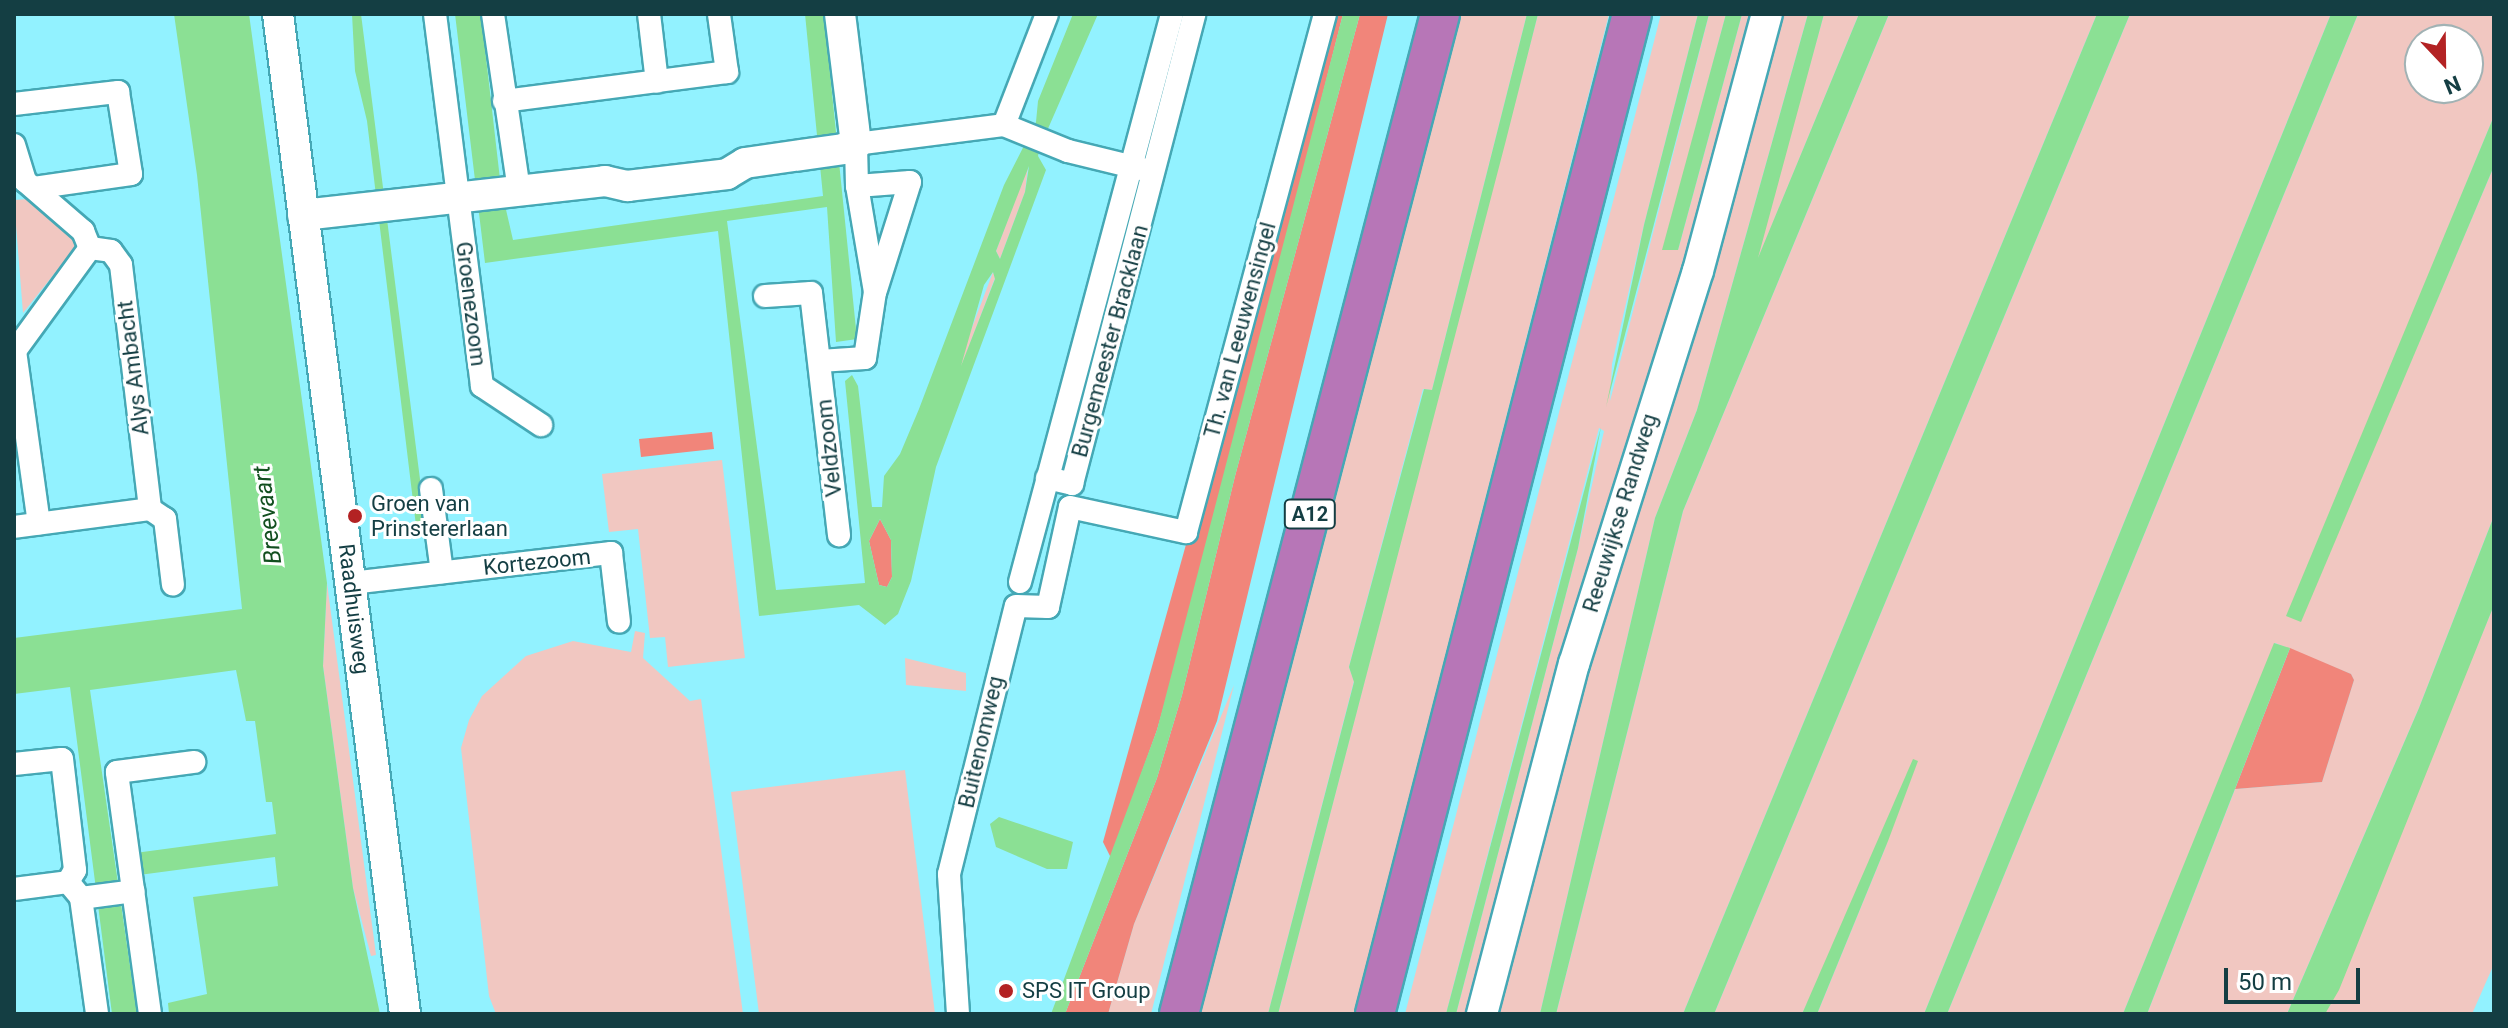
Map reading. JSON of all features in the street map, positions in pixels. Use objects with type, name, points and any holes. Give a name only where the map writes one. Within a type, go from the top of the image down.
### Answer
[{"type":"highway","name":"A12","points":[[1179,1014],[1440,14]]},
{"type":"highway","points":[[1375,1014],[1632,14]]},
{"type":"street","name":"Raadhuisweg","points":[[278,14],[405,1014]]},
{"type":"street","name":"Groenezoom","points":[[435,14],[482,386],[541,425]]},
{"type":"street","points":[[493,14],[519,191]]},
{"type":"street","points":[[649,14],[657,82]]},
{"type":"street","points":[[504,101],[727,72],[719,14]]},
{"type":"street","points":[[840,14],[838,149],[857,186],[875,292]]},
{"type":"street","points":[[1014,129],[1047,14]]},
{"type":"street","name":"Burgemeester Bracklaan","points":[[1020,582],[1172,14]]},
{"type":"street","name":"Burgemeester Bracklaan","points":[[1047,478],[1072,484],[1194,14]]},
{"type":"street","name":"Th. van Leeuwensingel","points":[[1070,507],[1186,532],[1325,14]]},
{"type":"street","name":"Reeuwijkse Randweg","points":[[1482,1014],[1542,776],[1702,256],[1767,14]]},
{"type":"street","points":[[14,104],[118,92],[131,174],[24,185]]},
{"type":"street","points":[[303,215],[519,191],[712,176],[745,163],[1014,129],[1047,143],[1155,172]]},
{"type":"street","points":[[14,145],[24,185],[83,231],[90,248],[14,351],[39,523]]},
{"type":"street","points":[[820,361],[865,358],[875,292],[910,182],[857,186]]},
{"type":"street","name":"Alys Ambacht","points":[[90,248],[111,251],[121,265],[150,509],[165,519],[173,585]]},
{"type":"street","name":"Veldzoom","points":[[765,296],[811,293],[839,535]]},
{"type":"street","points":[[431,489],[442,572]]},
{"type":"street","name":"Buitenomweg","points":[[958,1014],[949,874],[1016,606],[1048,607],[1070,507]]},
{"type":"street","points":[[14,527],[150,509]]},
{"type":"street","name":"Kortezoom","points":[[351,583],[611,553],[619,622]]},
{"type":"street","points":[[14,764],[62,759],[97,1014]]},
{"type":"street","points":[[150,1014],[129,891],[117,772],[194,762]]},
{"type":"street","points":[[14,889],[129,891]]},
{"type":"shaded area","points":[[1334,14],[1343,14],[1195,597],[1157,730],[1111,858],[1103,842]]},
{"type":"shaded area","points":[[1360,14],[1388,14],[1217,721],[1134,924],[1108,1014],[1065,1014],[1157,778],[1182,695],[1235,476]]},
{"type":"shaded area","points":[[1457,14],[1527,14],[1432,390],[1423,389],[1349,667],[1354,681],[1268,1014],[1194,1014]]},
{"type":"shaded area","points":[[1538,14],[1609,14],[1354,1014],[1278,1014]]},
{"type":"shaded area","points":[[1661,14],[1698,14],[1612,364],[1610,401],[1709,14],[1726,14],[1663,250],[1678,250],[1742,14],[1756,14],[1472,1014],[1456,1014],[1578,548],[1604,431],[1599,428],[1446,1014],[1405,1014]]},
{"type":"shaded area","points":[[1778,14],[1808,14],[1697,410],[1655,518],[1540,1014],[1493,1014],[1511,933]]},
{"type":"shaded area","points":[[1824,14],[1859,14],[1757,261],[1757,254]]},
{"type":"shaded area","points":[[1889,14],[2097,14],[1683,1014],[1556,1014],[1683,511]]},
{"type":"shaded area","points":[[2130,14],[2331,14],[1924,1014],[1817,1014],[1888,841],[1802,1014],[1714,1014]]},
{"type":"shaded area","points":[[2358,14],[2494,14],[2494,116],[2373,410],[2300,622],[2494,166],[2494,516],[2419,708],[2287,1014],[2147,1014],[2235,789],[2322,782],[2354,680],[2351,674],[2275,643],[2123,1014],[1947,1014]]},
{"type":"shaded area","points":[[1028,166],[1025,192],[1000,259],[996,251]]},
{"type":"shaded area","points":[[28,199],[79,243],[23,313],[14,200]]},
{"type":"shaded area","points":[[993,272],[995,278],[961,367],[959,362]]},
{"type":"shaded area","points":[[712,432],[714,449],[641,457],[639,439]]},
{"type":"shaded area","points":[[722,460],[745,658],[668,667],[665,637],[650,638],[638,529],[609,532],[602,474]]},
{"type":"shaded area","points":[[880,519],[891,540],[892,577],[887,587],[879,585],[869,541]]},
{"type":"shaded area","points":[[327,583],[376,955],[371,956],[353,888],[323,666]]},
{"type":"shaded area","points":[[2494,605],[2494,964],[2472,1014],[2325,1014]]},
{"type":"shaded area","points":[[635,631],[645,633],[643,658],[690,701],[701,699],[743,1014],[496,1014],[489,996],[461,748],[469,720],[482,696],[526,656],[573,641],[631,652]]},
{"type":"shaded area","points":[[2290,648],[2351,674],[2354,680],[2322,782],[2235,789]]},
{"type":"shaded area","points":[[905,658],[966,673],[966,691],[906,685]]},
{"type":"shaded area","points":[[1234,685],[1151,1014],[1108,1014],[1134,924]]},
{"type":"shaded area","points":[[905,770],[935,1014],[759,1014],[731,792]]},
{"type":"water","name":"Breevaart","points":[[174,14],[249,14],[327,583],[323,666],[353,888],[380,1014],[169,1014],[168,1003],[207,994],[193,897],[278,886],[275,857],[139,875],[135,853],[276,834],[272,802],[266,802],[255,721],[246,721],[236,670],[90,690],[137,1014],[112,1014],[70,687],[14,694],[14,638],[242,609],[197,175]]},
{"type":"water","points":[[352,14],[361,14],[427,532],[417,534],[367,121],[355,71]]},
{"type":"water","points":[[455,14],[481,14],[501,188],[513,240],[823,196],[805,14],[824,14],[857,339],[836,342],[827,207],[727,221],[776,590],[865,583],[845,381],[852,375],[858,386],[872,507],[882,507],[884,476],[900,454],[919,409],[1004,185],[1036,122],[1038,101],[1073,14],[1098,14],[1040,147],[1038,156],[1046,170],[936,467],[911,581],[898,614],[885,625],[859,605],[759,616],[718,231],[485,263]],"holes":[[[1029,166],[1025,192],[1000,259],[996,251]],[[993,272],[995,279],[961,366],[984,285]],[[880,519],[891,540],[892,577],[887,587],[879,585],[869,541]]]},
{"type":"water","points":[[1343,14],[1360,14],[1235,476],[1182,695],[1157,778],[1065,1014],[1051,1014],[1157,730]]},
{"type":"water","points":[[1527,14],[1538,14],[1505,144],[1278,1014],[1268,1014],[1354,682],[1349,667],[1424,389],[1432,390]]},
{"type":"water","points":[[1698,14],[1709,14],[1606,407],[1644,225]]},
{"type":"water","points":[[1726,14],[1742,14],[1678,250],[1662,250]]},
{"type":"water","points":[[1808,14],[1824,14],[1758,258],[1859,14],[1889,14],[1683,511],[1556,1014],[1540,1014],[1655,518],[1697,410]]},
{"type":"water","points":[[2097,14],[2130,14],[1714,1014],[1683,1014]]},
{"type":"water","points":[[2331,14],[2358,14],[1947,1014],[1924,1014]]},
{"type":"water","points":[[2494,116],[2494,166],[2301,622],[2286,616]]},
{"type":"water","points":[[1601,427],[1578,548],[1456,1014],[1446,1014]]},
{"type":"water","points":[[2494,516],[2494,605],[2339,990],[2325,1014],[2287,1014],[2419,708]]},
{"type":"water","points":[[2274,643],[2290,648],[2147,1014],[2123,1014]]},
{"type":"water","points":[[1913,759],[1918,761],[1888,841],[1817,1014],[1802,1014]]},
{"type":"water","points":[[999,817],[1073,842],[1067,869],[1047,869],[996,847],[990,824]]},
{"type":"place","name":"Groen van Prinstererlaan","points":[[355,516]]},
{"type":"place","name":"SPS IT Group","points":[[1006,991]]}]
